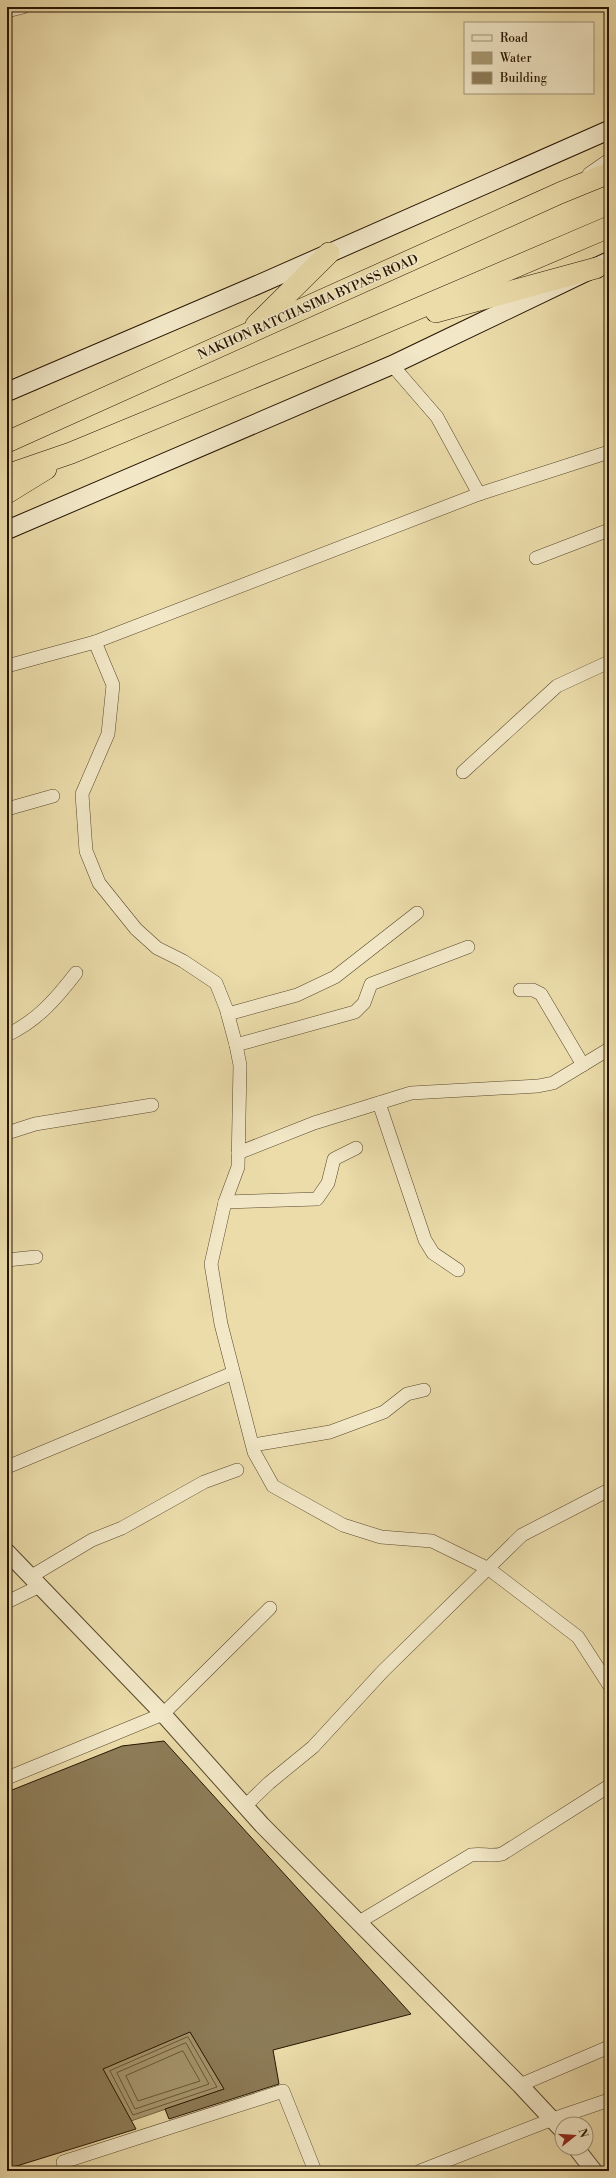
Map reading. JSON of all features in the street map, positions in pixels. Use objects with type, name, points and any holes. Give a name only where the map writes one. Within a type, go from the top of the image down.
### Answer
[{"type":"highway","name":"NAKHON RATCHASIMA BYPASS ROAD","points":[[7,442],[560,193],[609,173]]},
{"type":"highway","points":[[7,475],[71,452],[356,335],[609,227]]},
{"type":"highway","points":[[246,335],[329,253]]},
{"type":"highway","points":[[356,335],[602,265]]},
{"type":"highway","points":[[7,433],[58,420]]},
{"type":"highway","points":[[7,493],[71,452]]},
{"type":"main road","points":[[7,392],[609,130]]},
{"type":"main road","points":[[7,530],[392,365],[602,265]]},
{"type":"street","points":[[7,11],[22,7]]},
{"type":"street","points":[[560,193],[609,160]]},
{"type":"street","points":[[392,365],[437,417],[479,494]]},
{"type":"street","points":[[7,666],[96,642],[479,494],[609,452]]},
{"type":"street","points":[[536,558],[609,530]]},
{"type":"street","points":[[96,642],[113,686],[108,734],[82,794],[86,851],[99,883],[136,929],[157,948],[183,961],[216,982],[228,1014],[240,1065],[238,1167],[225,1202],[211,1264],[221,1324],[254,1452],[273,1486],[343,1525],[381,1537],[432,1541],[489,1569],[578,1638],[609,1685]]},
{"type":"street","points":[[463,772],[557,686],[609,662]]},
{"type":"street","points":[[7,809],[53,796]]},
{"type":"street","points":[[228,1014],[297,995],[335,978],[417,913]]},
{"type":"street","points":[[236,1045],[355,1012],[361,1007],[371,984],[468,947]]},
{"type":"street","points":[[7,1035],[26,1026],[58,997],[76,973]]},
{"type":"street","points":[[520,990],[533,990],[541,994],[583,1065]]},
{"type":"street","points":[[238,1153],[314,1123],[411,1093],[538,1086],[553,1083],[609,1049]]},
{"type":"street","points":[[379,1103],[425,1240],[433,1253],[458,1270]]},
{"type":"street","points":[[7,1133],[21,1128],[152,1104]]},
{"type":"street","points":[[225,1202],[317,1199],[328,1183],[334,1159],[356,1148]]},
{"type":"street","points":[[7,1260],[36,1257]]},
{"type":"street","points":[[7,1466],[233,1373]]},
{"type":"street","points":[[253,1445],[330,1432],[384,1412],[407,1394],[424,1390]]},
{"type":"street","points":[[7,1602],[92,1540],[122,1528],[204,1482],[237,1470]]},
{"type":"street","points":[[245,1806],[269,1783],[313,1747],[383,1671],[489,1569],[522,1535],[609,1490]]},
{"type":"street","points":[[7,1552],[163,1714],[245,1806],[554,2121]]},
{"type":"street","points":[[7,1778],[163,1714],[270,1608]]},
{"type":"street","points":[[359,1922],[470,1855],[479,1853],[493,1857],[502,1854],[609,1786]]},
{"type":"street","points":[[520,2085],[609,2047]]},
{"type":"street","points":[[68,2171],[63,2162],[282,2091],[315,2171]]},
{"type":"street","points":[[574,2116],[609,2100]]},
{"type":"street","points":[[420,2171],[554,2125]]},
{"type":"street","points":[[582,2156],[594,2171]]},
{"type":"water","points":[[190,2031],[224,2089],[131,2121],[103,2069]]},
{"type":"building","points":[[164,1741],[411,2014],[273,2050],[279,2084],[169,2119],[165,2109],[224,2089],[190,2032],[103,2069],[136,2129],[7,2169],[7,1792],[122,1746]]}]
